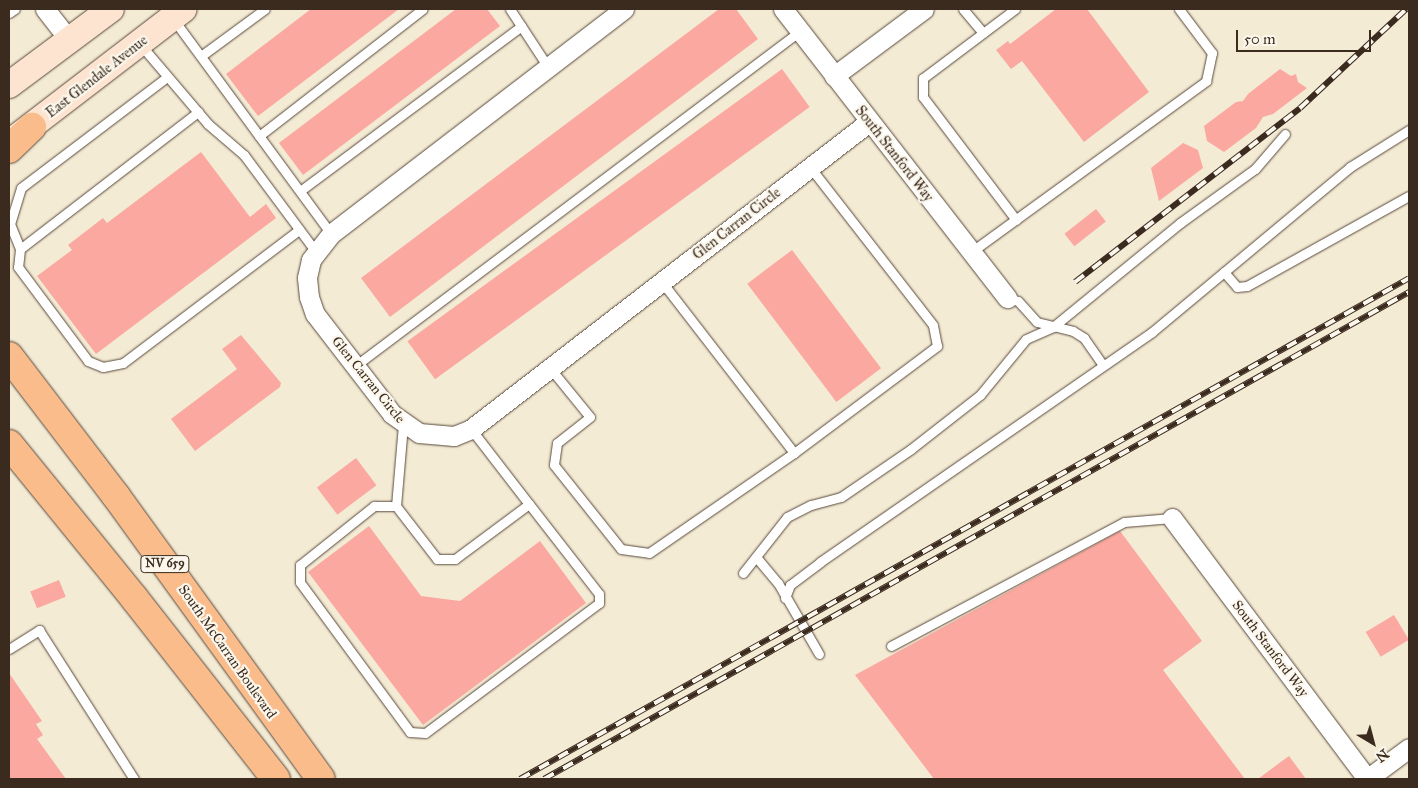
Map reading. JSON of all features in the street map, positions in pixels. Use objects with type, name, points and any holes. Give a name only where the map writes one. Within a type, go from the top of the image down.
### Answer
[{"type":"main road","points":[[9,85],[111,9]]},
{"type":"main road","name":"East Glendale Avenue","points":[[9,144],[178,13]]},
{"type":"main road","points":[[9,149],[32,127]]},
{"type":"main road","name":"South McCarran Boulevard","points":[[9,356],[116,496],[319,778]]},
{"type":"main road","name":"NV 659","points":[[9,444],[134,598],[276,779]]},
{"type":"street","points":[[45,9],[69,40]]},
{"type":"street","name":"Glen Carran Circle","points":[[624,9],[331,234],[316,252],[307,278],[308,298],[315,314],[403,425],[435,437],[454,436],[471,429],[869,122]]},
{"type":"street","name":"South Stanford Way","points":[[783,9],[1007,298]]},
{"type":"street","points":[[834,76],[924,9]]},
{"type":"street","name":"South Stanford Way","points":[[1172,518],[1367,779]]},
{"type":"street","points":[[1367,779],[1409,748]]},
{"type":"lane","points":[[9,13],[15,9]]},
{"type":"lane","points":[[201,56],[265,9]]},
{"type":"lane","points":[[260,136],[423,9]]},
{"type":"lane","points":[[510,9],[548,67]]},
{"type":"lane","points":[[963,9],[983,33]]},
{"type":"lane","points":[[1015,9],[923,78],[923,97],[1016,220]]},
{"type":"lane","points":[[971,252],[1206,80],[1212,53],[1179,9]]},
{"type":"lane","points":[[178,13],[201,56],[331,234]]},
{"type":"lane","points":[[300,191],[521,26]]},
{"type":"lane","points":[[355,366],[800,32]]},
{"type":"lane","points":[[140,44],[198,112],[244,155],[316,252]]},
{"type":"lane","points":[[168,77],[21,188],[10,224],[20,249],[18,267],[88,360],[103,367],[123,363],[299,230]]},
{"type":"lane","points":[[20,249],[198,112]]},
{"type":"lane","points":[[785,598],[790,586],[820,562],[1102,364],[1152,332],[1350,168],[1409,130]]},
{"type":"lane","points":[[743,573],[787,517],[811,505],[841,497],[911,449],[980,395],[1026,339],[1053,328],[1180,223],[1255,169],[1286,134]]},
{"type":"lane","points":[[550,368],[590,417],[557,444],[554,465],[621,549],[650,553],[794,453],[937,346],[933,325],[810,167]]},
{"type":"lane","points":[[1224,272],[1237,287],[1247,286],[1409,196]]},
{"type":"lane","points":[[662,282],[794,453]]},
{"type":"lane","points":[[1007,298],[1018,301],[1037,322],[1053,328],[1073,330],[1084,338],[1102,364]]},
{"type":"lane","points":[[403,425],[396,506],[437,560],[455,558],[529,504]]},
{"type":"lane","points":[[396,506],[374,506],[300,565],[300,582],[410,732],[424,733],[599,603],[599,594],[471,429]]},
{"type":"lane","points":[[891,646],[1124,522],[1172,518]]},
{"type":"lane","points":[[756,557],[778,583],[819,654]]},
{"type":"lane","points":[[9,649],[39,630],[134,779]]},
{"type":"building","points":[[311,9],[399,9],[258,116],[226,74]]},
{"type":"building","points":[[456,9],[487,9],[500,26],[303,175],[279,143]]},
{"type":"building","points":[[719,9],[736,9],[758,39],[390,317],[361,278]]},
{"type":"building","points":[[1056,9],[1087,9],[1149,92],[1084,142],[1022,61],[1011,69],[996,50],[1008,41],[1010,44]]},
{"type":"building","points":[[782,69],[810,107],[435,379],[407,341]]},
{"type":"building","points":[[1280,69],[1291,76],[1296,74],[1298,82],[1307,88],[1273,114],[1263,117],[1256,128],[1224,152],[1207,141],[1204,126],[1236,102],[1243,101],[1248,94]]},
{"type":"building","points":[[1183,143],[1198,150],[1203,168],[1159,201],[1151,168]]},
{"type":"building","points":[[201,152],[250,217],[266,204],[276,218],[96,354],[37,276],[72,250],[68,245],[103,218],[107,223]]},
{"type":"building","points":[[1096,209],[1106,222],[1074,246],[1064,234]]},
{"type":"building","points":[[792,250],[881,368],[836,402],[747,284]]},
{"type":"building","points":[[241,335],[281,383],[280,387],[195,451],[171,419],[237,369],[222,349]]},
{"type":"building","points":[[356,458],[376,485],[337,515],[317,487]]},
{"type":"building","points":[[369,526],[421,596],[460,601],[540,541],[586,603],[423,725],[308,572]]},
{"type":"building","points":[[1120,531],[1202,641],[1163,670],[1245,779],[934,779],[855,675]]},
{"type":"building","points":[[59,580],[66,597],[37,608],[30,592]]},
{"type":"building","points":[[1394,615],[1409,640],[1381,657],[1366,632]]},
{"type":"building","points":[[9,673],[42,721],[36,724],[43,735],[37,739],[66,779],[9,779]]},
{"type":"building","points":[[1289,756],[1306,779],[1258,779],[1278,764]]},
{"type":"railway","points":[[1075,282],[1300,108],[1406,9]]},
{"type":"railway","points":[[520,779],[1409,278]]},
{"type":"railway","points":[[544,779],[1409,292]]}]
